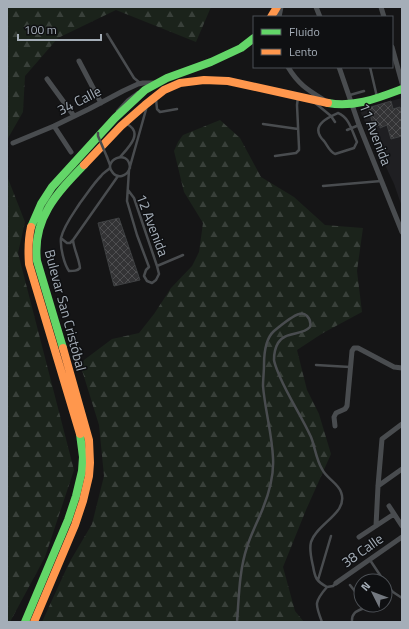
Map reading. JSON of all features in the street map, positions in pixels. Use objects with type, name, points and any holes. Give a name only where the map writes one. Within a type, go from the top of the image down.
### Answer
[{"type":"main road","points":[[272,16],[277,7]]},
{"type":"main road","name":"Bulevar San Cristóbal","points":[[34,622],[76,496],[82,471],[83,457],[80,434],[27,256],[28,237],[36,214],[52,186],[115,118],[153,83],[211,62],[241,48],[253,39]]},
{"type":"main road","name":"Bulevar San Cristóbal","points":[[25,622],[75,523],[87,488],[90,473],[90,447],[36,254],[37,237],[44,216],[53,200],[132,115],[164,89],[174,85],[200,80],[228,81],[340,105],[362,103]]},
{"type":"main road","points":[[362,103],[401,93]]},
{"type":"main road","points":[[362,103],[401,93]]},
{"type":"street","points":[[393,51],[402,83]]},
{"type":"street","points":[[79,62],[101,103]]},
{"type":"street","points":[[289,68],[304,87],[327,102]]},
{"type":"street","name":"11 Avenida","points":[[339,68],[359,125],[402,232]]},
{"type":"street","points":[[47,79],[74,116]]},
{"type":"street","name":"34 Calle","points":[[13,143],[54,126],[123,91],[140,84],[153,83]]},
{"type":"street","points":[[54,126],[71,152]]},
{"type":"street","points":[[335,426],[334,417],[336,413],[345,410],[347,406],[350,367],[352,351],[354,348],[358,348],[394,367],[402,368]]},
{"type":"street","points":[[376,526],[382,440],[402,424]]},
{"type":"street","points":[[378,486],[402,469]]},
{"type":"street","points":[[389,506],[402,526]]},
{"type":"street","points":[[359,537],[394,514]]},
{"type":"street","name":"38 Calle","points":[[336,583],[402,537]]},
{"type":"lane","points":[[107,34],[134,78],[140,84]]},
{"type":"lane","points":[[370,68],[377,98]]},
{"type":"lane","points":[[120,157],[127,160],[130,165],[130,169],[126,175],[120,177],[113,174],[98,133],[126,100],[153,83]]},
{"type":"lane","points":[[349,96],[364,91]]},
{"type":"lane","points":[[156,95],[158,111],[160,112],[176,109]]},
{"type":"lane","points":[[275,156],[296,153],[299,150],[298,97]]},
{"type":"lane","points":[[313,100],[336,122]]},
{"type":"lane","name":"12 Avenida","points":[[128,190],[134,198],[158,266],[159,274],[156,280],[152,282],[147,281],[144,276],[149,267],[137,235],[127,201],[128,184],[130,169],[148,101]]},
{"type":"lane","points":[[338,113],[346,118],[351,128],[356,142],[354,148],[337,154],[332,152],[321,138],[319,131],[321,124],[328,117],[338,113]]},
{"type":"lane","points":[[73,240],[80,268],[78,270],[69,271],[63,256],[61,238],[67,223],[88,192],[101,175],[110,167],[114,159],[120,157],[132,143],[134,130],[131,126],[125,123]]},
{"type":"lane","points":[[263,124],[298,129]]},
{"type":"lane","points":[[347,130],[359,125]]},
{"type":"lane","points":[[61,238],[66,243],[70,243],[73,240],[118,176]]},
{"type":"lane","points":[[323,186],[381,181]]},
{"type":"lane","points":[[158,266],[182,255]]},
{"type":"lane","points":[[237,622],[239,592],[246,548],[264,507],[270,485],[273,465],[270,431],[263,387],[264,360],[267,343],[272,333],[299,314],[308,316],[310,327],[305,331],[290,335],[279,341],[274,353],[274,362],[286,392],[295,406],[311,438],[321,468],[342,493],[342,505],[337,513],[320,527],[311,543],[310,549],[314,575],[317,581],[327,587]]},
{"type":"lane","points":[[316,365],[350,367]]},
{"type":"lane","points":[[317,581],[331,536]]},
{"type":"lane","points":[[370,560],[378,573]]},
{"type":"lane","points":[[322,622],[317,608],[319,596],[327,587],[336,583]]},
{"type":"lane","points":[[350,585],[353,589]]},
{"type":"lane","points":[[393,593],[402,598]]},
{"type":"shaded area","points":[[402,98],[402,207],[394,184],[359,109]]},
{"type":"green space","points":[[7,7],[211,7],[196,42],[116,10],[58,38],[25,76],[23,112],[7,140]]},
{"type":"green space","points":[[220,120],[240,138],[261,177],[294,197],[325,225],[363,228],[357,271],[362,312],[323,333],[297,350],[307,390],[319,414],[331,454],[283,567],[295,611],[304,622],[42,622],[69,563],[92,524],[104,476],[99,425],[81,367],[84,360],[112,339],[139,333],[154,314],[171,288],[192,266],[199,252],[203,223],[184,192],[174,151],[183,135]]},
{"type":"green space","points":[[7,176],[25,222],[18,253],[74,470],[45,557],[10,622],[7,622]]},
{"type":"building","points":[[391,101],[393,109],[400,107],[402,114],[402,136],[391,139],[387,125],[380,128],[380,125],[374,127],[368,108]]},
{"type":"building","points":[[119,218],[140,280],[114,286],[98,223]]},
{"type":"traffic: fast","points":[[31,227],[41,204],[52,187],[115,118],[145,90],[167,78],[211,62],[241,48],[253,39]]},
{"type":"traffic: fast","points":[[328,103],[357,103],[375,99],[402,89]]},
{"type":"traffic: fast","points":[[63,348],[37,261],[36,246],[38,232],[48,208],[84,165]]},
{"type":"traffic: fast","points":[[25,622],[68,520],[76,496],[82,471],[83,457],[80,434]]},
{"type":"traffic: slow","points":[[272,16],[277,7]]},
{"type":"traffic: slow","points":[[84,165],[121,126],[145,105],[164,90],[180,83],[204,80],[228,81],[328,103]]},
{"type":"traffic: slow","points":[[31,227],[28,246],[29,264],[80,434]]},
{"type":"traffic: slow","points":[[34,622],[75,525],[89,476],[89,440],[63,348]]}]
